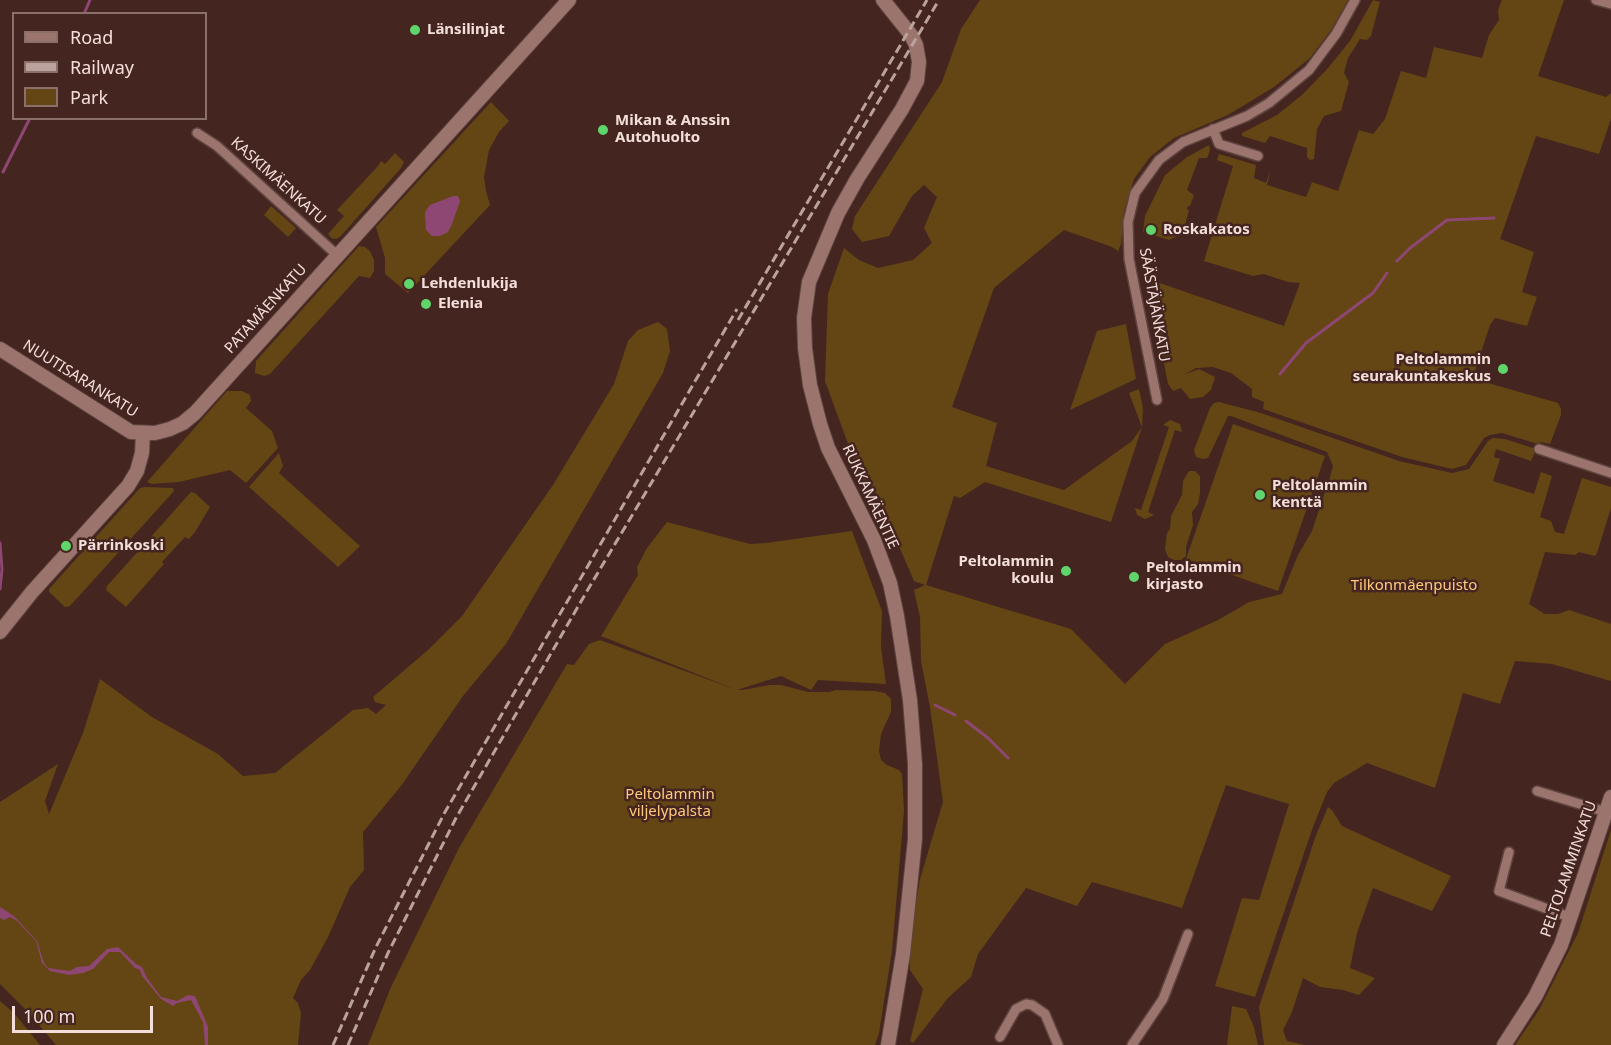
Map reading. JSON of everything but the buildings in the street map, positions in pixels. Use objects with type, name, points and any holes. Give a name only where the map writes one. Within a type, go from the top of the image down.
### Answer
[{"type":"main road","name":"PATAMÄENKATU","points":[[143,433],[170,429],[183,423],[195,413],[569,0]]},
{"type":"main road","name":"RUKKAMÄENTIE","points":[[883,0],[911,35],[916,45],[919,62],[917,81],[838,213],[809,282],[804,318],[810,385],[820,424],[828,448],[874,540],[890,583],[911,711],[915,764],[915,839],[903,954],[888,1045]]},
{"type":"main road","name":"NUUTISARANKATU","points":[[0,349],[124,428],[131,432],[143,433]]},
{"type":"main road","points":[[0,632],[32,592],[128,486],[137,471],[142,453],[143,433]]},
{"type":"main road","name":"PELTOLAMMINKATU","points":[[1504,1045],[1562,945],[1611,797]]},
{"type":"street","name":"SÄÄSTÄJÄNKATU","points":[[1157,400],[1129,259],[1127,232],[1135,193],[1159,160],[1183,142],[1247,116],[1269,103],[1309,70],[1336,34],[1355,0]]},
{"type":"street","points":[[1596,0],[1611,4]]},
{"type":"street","points":[[1213,129],[1219,144],[1258,156]]},
{"type":"street","name":"KASKIMÄENKATU","points":[[197,133],[217,146],[337,255]]},
{"type":"street","points":[[1539,449],[1611,472]]},
{"type":"street","points":[[1537,791],[1606,812]]},
{"type":"street","points":[[1509,852],[1499,891],[1572,918]]},
{"type":"street","points":[[1132,1045],[1163,999],[1188,934]]},
{"type":"street","points":[[1000,1037],[1016,1009],[1026,1004],[1032,1005],[1045,1014],[1058,1045]]},
{"type":"green space","name":"Tilkonmäenpuisto","points":[[980,0],[1348,0],[1331,30],[1309,59],[1274,87],[1228,115],[1174,138],[1150,157],[1134,179],[1124,211],[1121,244],[1118,251],[1064,230],[994,288],[952,407],[997,423],[986,466],[1064,490],[1132,441],[1142,427],[1111,522],[985,482],[960,498],[954,496],[926,585],[1071,629],[1125,684],[1165,644],[1218,620],[1249,602],[1282,594],[1298,555],[1312,531],[1330,477],[1333,466],[1327,452],[1231,416],[1228,416],[1208,458],[1196,457],[1194,450],[1214,403],[1219,402],[1261,413],[1399,461],[1452,473],[1469,469],[1488,441],[1493,438],[1505,439],[1536,449],[1531,461],[1496,449],[1494,457],[1500,459],[1493,481],[1534,494],[1541,472],[1552,476],[1540,517],[1551,521],[1555,532],[1564,534],[1582,478],[1611,487],[1611,508],[1595,556],[1579,552],[1575,555],[1545,552],[1529,604],[1545,614],[1558,614],[1569,610],[1611,624],[1611,681],[1552,664],[1515,661],[1500,704],[1463,693],[1435,788],[1367,763],[1334,783],[1327,792],[1313,827],[1255,997],[1215,986],[1242,898],[1259,900],[1289,804],[1226,785],[1182,908],[1092,882],[1077,906],[1026,888],[978,954],[971,977],[948,998],[913,1043],[910,1041],[923,989],[910,970],[909,946],[920,879],[943,802],[930,707],[921,661],[920,617],[914,590],[925,585],[914,581],[876,493],[861,479],[825,381],[828,294],[844,248],[859,260],[878,268],[913,260],[932,243],[924,228],[937,197],[924,185],[912,196],[889,236],[862,242],[852,229],[855,216],[942,82],[961,29]]},
{"type":"green space","points":[[1373,0],[1380,2],[1371,36],[1367,40],[1360,39],[1348,58],[1344,73],[1349,82],[1341,111],[1324,116],[1317,129],[1314,159],[1310,160],[1307,157],[1307,148],[1270,136],[1265,143],[1242,136],[1242,133],[1277,115],[1303,94],[1350,41]]},
{"type":"green space","points":[[1502,0],[1564,0],[1538,76],[1606,97],[1611,93],[1611,119],[1599,154],[1536,136],[1500,239],[1534,252],[1522,292],[1537,297],[1527,326],[1495,318],[1490,325],[1474,374],[1489,379],[1488,383],[1558,403],[1561,415],[1550,444],[1541,442],[1538,444],[1502,433],[1490,435],[1484,438],[1466,465],[1452,469],[1402,457],[1263,409],[1264,402],[1252,397],[1252,389],[1231,373],[1213,367],[1196,368],[1183,375],[1199,369],[1215,377],[1211,390],[1203,397],[1190,399],[1181,388],[1173,391],[1168,384],[1148,279],[1284,326],[1300,283],[1288,282],[1264,274],[1253,276],[1204,261],[1233,166],[1217,160],[1219,154],[1256,165],[1254,178],[1266,183],[1271,169],[1267,185],[1306,197],[1312,182],[1338,191],[1359,130],[1373,134],[1385,119],[1401,71],[1426,78],[1434,47],[1482,58],[1489,35],[1499,20],[1498,10]]},
{"type":"green space","points":[[491,102],[509,121],[499,132],[489,150],[484,177],[490,205],[408,293],[385,274],[385,258],[376,227]]},
{"type":"green space","points":[[1209,145],[1208,156],[1199,158],[1187,190],[1194,195],[1188,206],[1183,233],[1169,240],[1153,235],[1148,240],[1158,229],[1153,224],[1143,232],[1145,216],[1165,175],[1187,157]]},
{"type":"green space","points":[[395,153],[404,162],[401,168],[340,237],[331,238],[328,234],[344,216],[337,210],[381,161],[385,164]]},
{"type":"green space","points":[[271,206],[296,228],[288,237],[264,215]]},
{"type":"green space","points":[[359,246],[370,251],[374,260],[374,271],[370,278],[359,276],[270,374],[264,376],[255,373],[256,361]]},
{"type":"green space","points":[[658,322],[667,329],[670,351],[663,373],[506,644],[463,696],[401,786],[363,832],[364,870],[350,887],[328,937],[310,970],[301,980],[293,998],[298,1003],[301,1013],[298,1045],[56,1045],[0,984],[0,802],[58,764],[45,801],[49,814],[83,733],[100,679],[152,717],[218,754],[243,776],[275,773],[353,710],[368,708],[376,714],[386,705],[375,702],[373,697],[428,650],[462,616],[553,485],[614,384],[628,341],[638,330]]},
{"type":"green space","points":[[1126,324],[1136,379],[1070,410],[1097,331]]},
{"type":"green space","points":[[1139,389],[1143,408],[1142,427],[1129,393]]},
{"type":"green space","points":[[227,391],[242,391],[250,395],[251,401],[246,408],[272,431],[278,448],[246,483],[230,470],[179,482],[152,484],[147,482]]},
{"type":"green space","points":[[1170,420],[1180,424],[1182,432],[1175,430],[1148,512],[1154,515],[1145,519],[1137,515],[1135,508],[1141,510],[1169,427],[1163,425]]},
{"type":"green space","name":"Peltolammin kenttä","points":[[1233,424],[1325,456],[1278,591],[1186,559]]},
{"type":"green space","points":[[279,453],[283,466],[279,473],[360,546],[338,567],[249,487]]},
{"type":"green space","points":[[1189,471],[1195,471],[1200,476],[1200,493],[1198,504],[1192,512],[1193,525],[1186,547],[1186,556],[1181,560],[1174,560],[1168,557],[1165,549],[1167,533],[1170,529],[1171,516],[1182,495],[1183,481]]},
{"type":"green space","points":[[140,488],[173,488],[174,491],[70,606],[65,607],[49,592],[49,589]]},
{"type":"green space","points":[[191,492],[210,507],[195,532],[189,539],[185,537],[162,562],[164,564],[126,607],[106,590],[107,586]]},
{"type":"green space","points":[[667,522],[750,544],[852,531],[882,611],[881,647],[886,684],[818,680],[811,690],[781,676],[737,690],[601,636],[638,575],[637,567],[647,548]]},
{"type":"green space","name":"Peltolammin viljelypalsta","points":[[600,640],[737,690],[781,685],[808,692],[875,691],[885,693],[891,699],[891,712],[881,734],[879,751],[881,760],[902,774],[904,811],[892,951],[879,1033],[875,1045],[368,1045],[391,987],[459,848],[567,664],[574,665],[589,644]]},
{"type":"green space","points":[[1328,807],[1342,826],[1451,876],[1432,911],[1373,888],[1357,933],[1350,968],[1375,978],[1359,995],[1320,987],[1303,978],[1292,1012],[1283,1030],[1287,1041],[1305,1045],[1264,1045],[1259,1007],[1316,835]]},
{"type":"green space","points":[[1611,830],[1611,1045],[1515,1045],[1539,1010],[1578,933]]},
{"type":"green space","points":[[0,1001],[14,1013],[40,1045],[0,1045]]},
{"type":"green space","points":[[1232,1006],[1246,1009],[1254,1027],[1258,1045],[1227,1045]]},
{"type":"shaded area","points":[[458,196],[460,201],[448,232],[440,236],[432,236],[426,230],[425,212],[430,205]]},
{"type":"shaded area","points":[[0,907],[14,916],[37,941],[44,963],[48,968],[70,971],[77,967],[89,966],[107,949],[118,947],[142,967],[161,997],[177,1001],[188,995],[195,996],[208,1027],[208,1045],[205,1045],[203,1022],[191,1000],[173,1006],[161,999],[142,976],[140,970],[135,968],[120,952],[109,952],[93,969],[83,973],[69,975],[50,971],[42,963],[36,941],[17,921],[10,917],[4,920],[0,918]]},
{"type":"waterway","points":[[85,12],[90,0]]},
{"type":"waterway","points":[[3,172],[29,120]]},
{"type":"waterway","points":[[1397,261],[1410,248],[1447,220],[1494,218]]},
{"type":"waterway","points":[[1280,374],[1306,343],[1373,293],[1387,273]]},
{"type":"waterway","points":[[0,543],[2,569],[0,589]]},
{"type":"waterway","points":[[935,705],[955,715]]},
{"type":"waterway","points":[[966,721],[1008,758]]},
{"type":"railway","points":[[738,320],[927,0]]},
{"type":"railway","points":[[348,1045],[388,953],[456,818],[587,591],[939,0]]},
{"type":"railway","points":[[333,1045],[376,947],[445,812],[737,309]]},
{"type":"place","name":"Länsilinjat","points":[[415,30]]},
{"type":"place","name":"Mikan & Anssin Autohuolto","points":[[603,130]]},
{"type":"place","name":"Roskakatos","points":[[1151,230]]},
{"type":"place","name":"Lehdenlukija","points":[[409,284]]},
{"type":"place","name":"Elenia","points":[[426,304]]},
{"type":"place","name":"Peltolammin seurakuntakeskus","points":[[1503,369]]},
{"type":"place","name":"Peltolammin kenttä","points":[[1260,495]]},
{"type":"place","name":"Pärrinkoski","points":[[66,546]]},
{"type":"place","name":"Peltolammin koulu","points":[[1066,571]]},
{"type":"place","name":"Peltolammin kirjasto","points":[[1134,577]]}]
